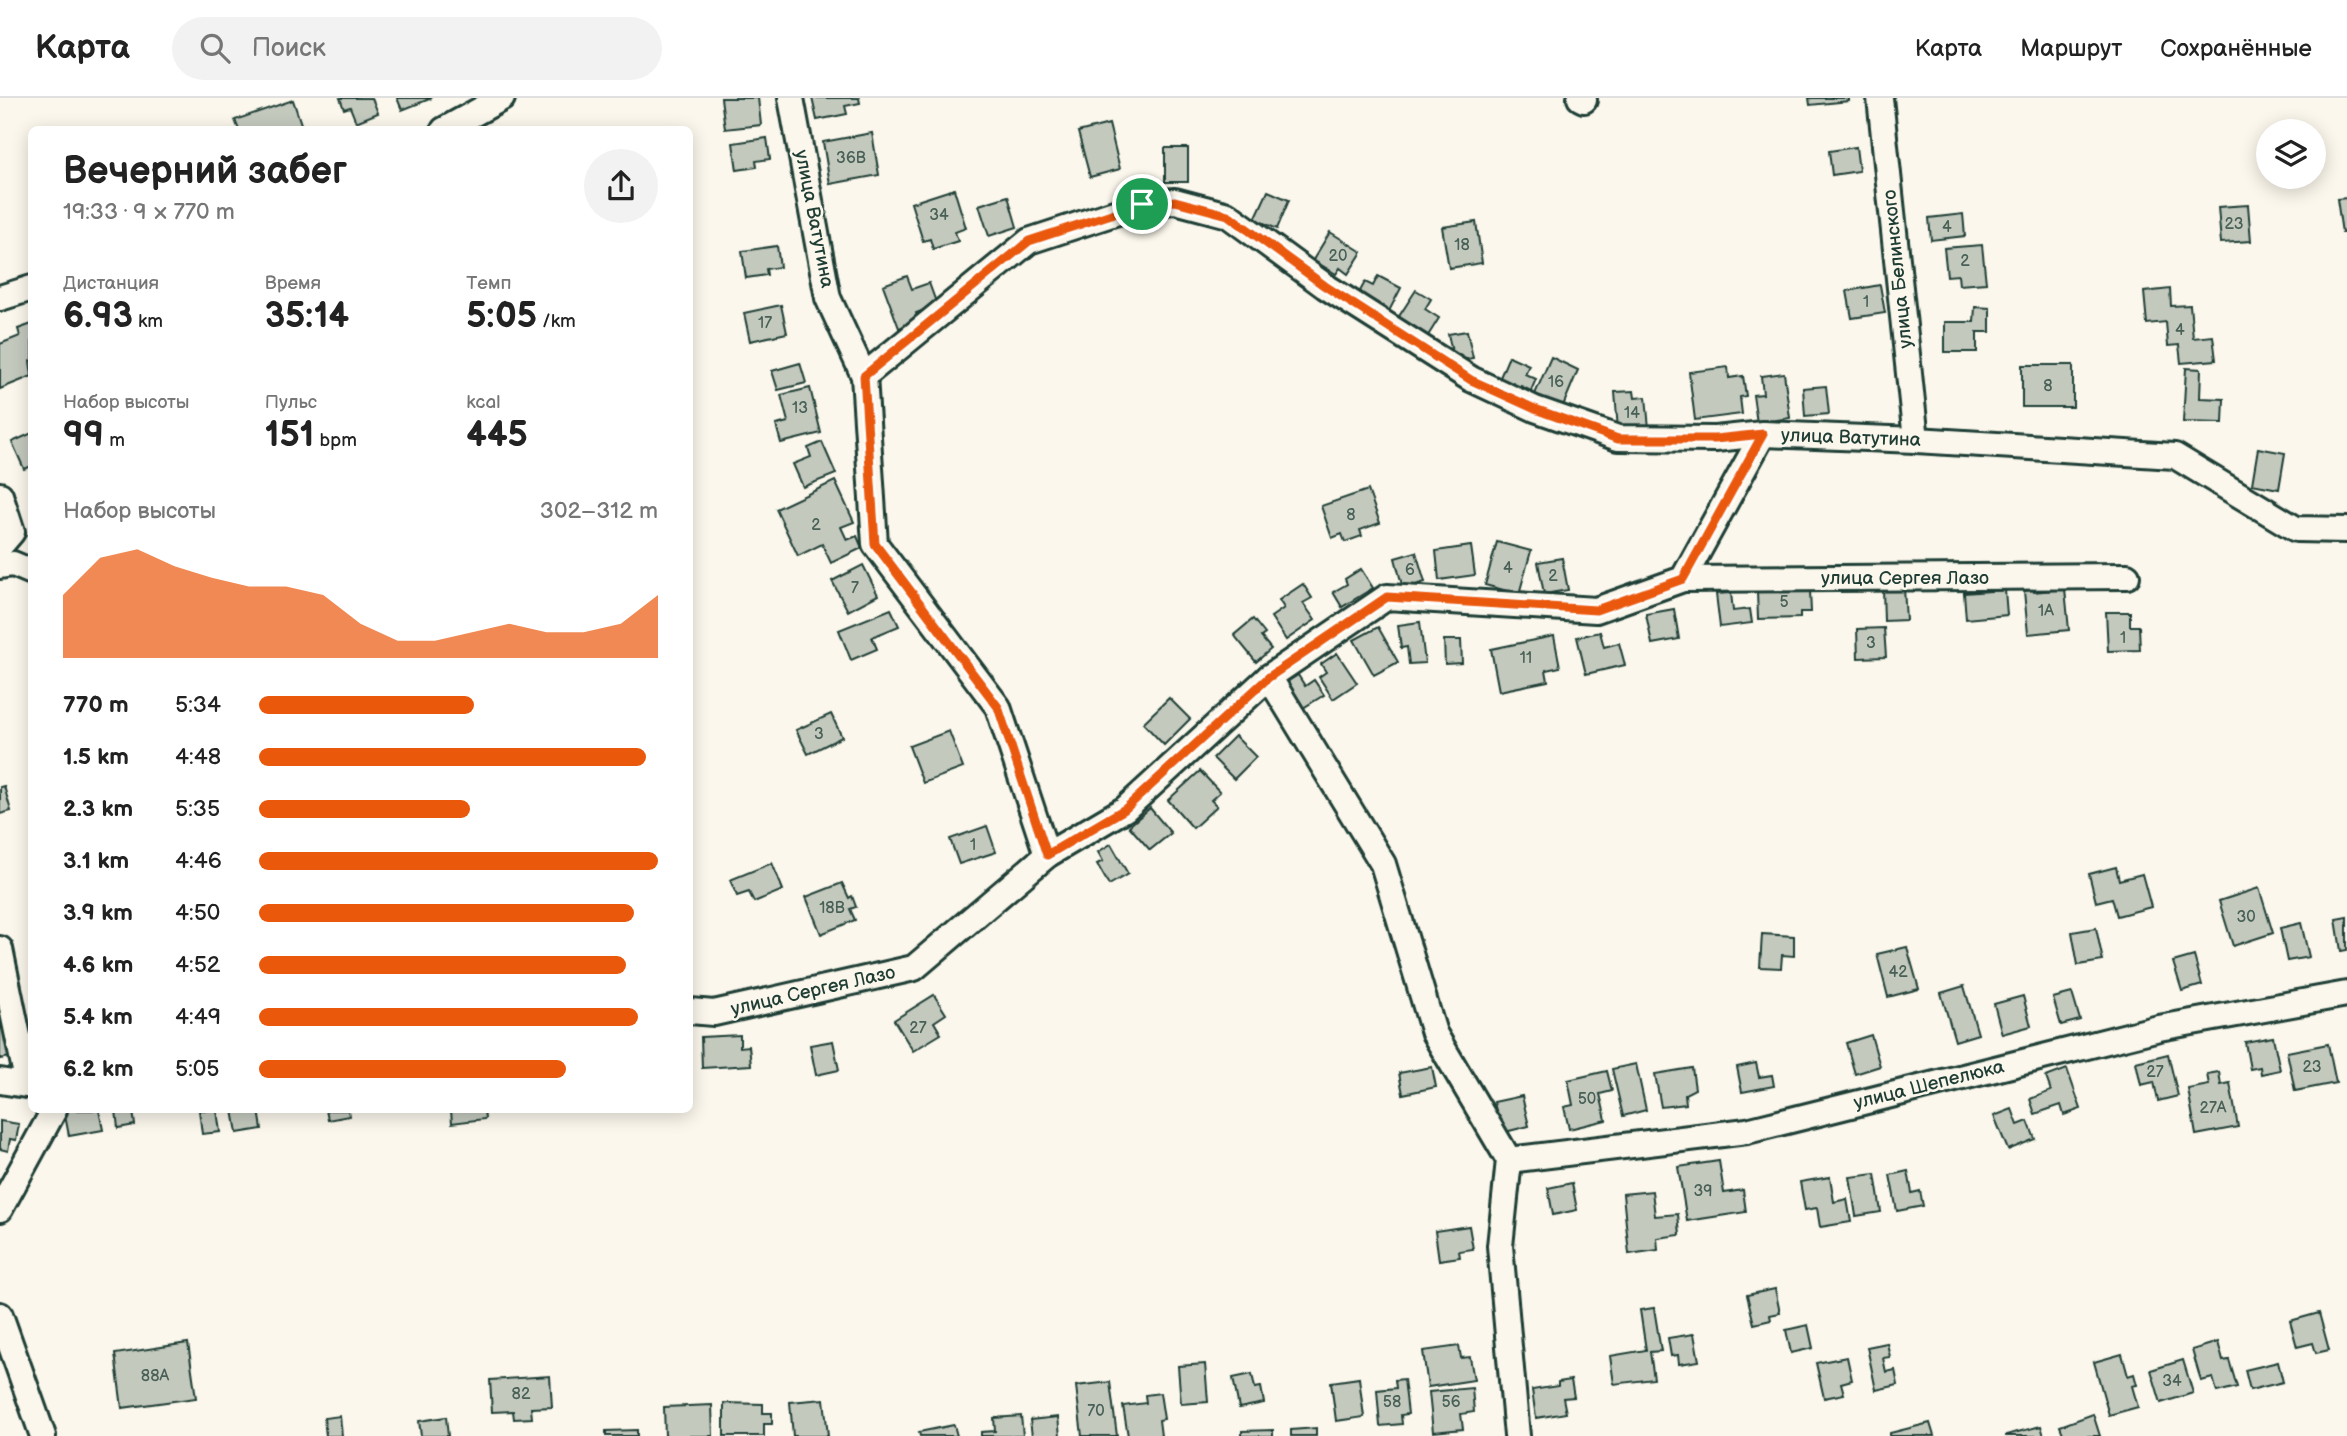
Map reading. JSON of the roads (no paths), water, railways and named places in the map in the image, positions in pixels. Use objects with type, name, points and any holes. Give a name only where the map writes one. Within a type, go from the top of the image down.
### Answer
[{"type":"street","points":[[451,126],[502,98]]},
{"type":"street","name":"улица Ватутина","points":[[791,98],[828,298],[864,376],[875,544],[998,707],[1047,855]]},
{"type":"street","name":"улица Белинского","points":[[1880,98],[1916,440]]},
{"type":"street","name":"улица Ватутина","points":[[864,376],[1029,241],[1142,204],[1175,201],[1228,215],[1325,286],[1471,380],[1535,409],[1618,439],[1715,439],[1763,434],[1916,440],[2175,456],[2296,529],[2347,530]]},
{"type":"street","points":[[0,298],[28,289]]},
{"type":"street","points":[[1683,579],[1763,434]]},
{"type":"street","points":[[0,495],[12,532],[0,546]]},
{"type":"street","points":[[0,565],[13,564],[28,570]]},
{"type":"street","name":"улица Сергея Лазо","points":[[693,1011],[714,1013],[914,968],[1047,855],[1125,809],[1269,677],[1387,597],[1596,610],[1683,579],[2127,576]]},
{"type":"street","points":[[1269,677],[1383,864],[1434,1033],[1509,1160],[1500,1246],[1517,1436]]},
{"type":"street","points":[[0,949],[28,1080]]},
{"type":"street","name":"улица Шепелюка","points":[[1509,1160],[1747,1131],[2159,1028],[2347,994]]},
{"type":"street","points":[[0,1081],[28,1085]]},
{"type":"street","points":[[0,1209],[52,1113]]},
{"type":"street","points":[[0,1315],[43,1436]]}]
